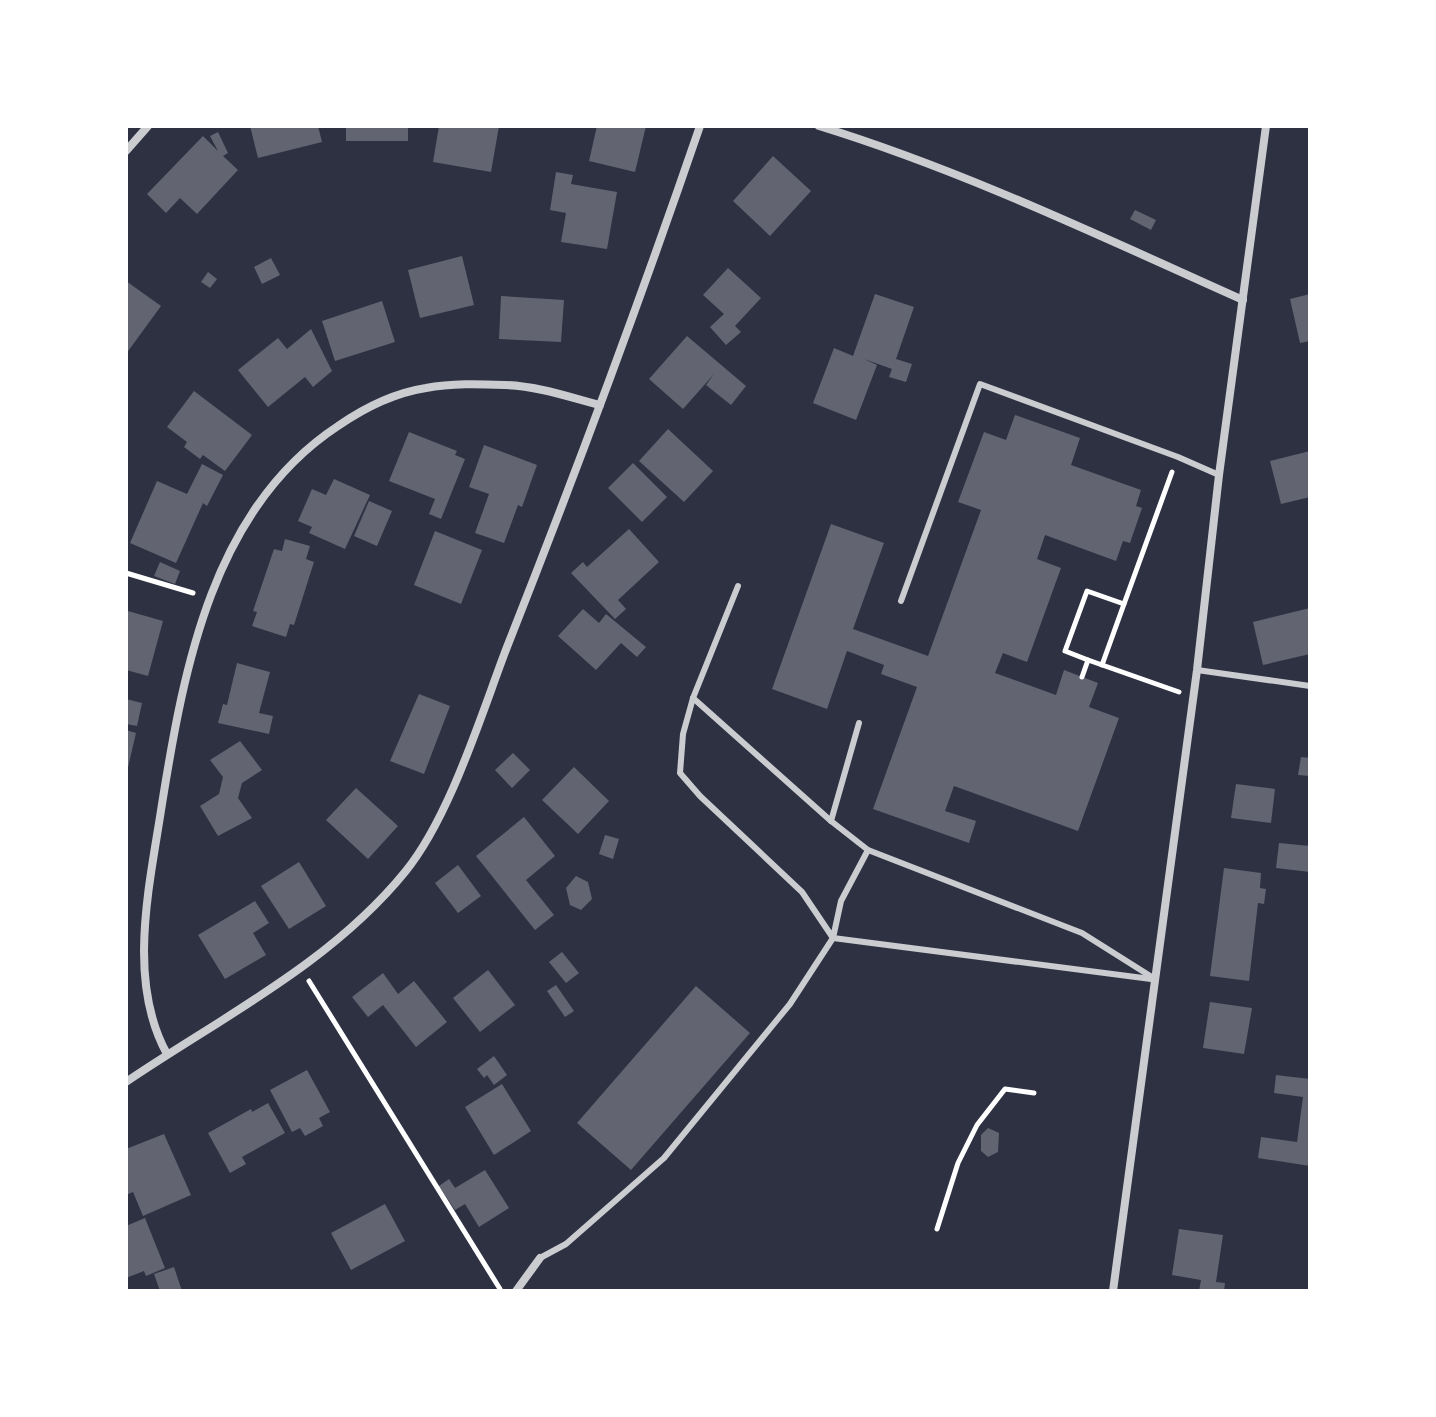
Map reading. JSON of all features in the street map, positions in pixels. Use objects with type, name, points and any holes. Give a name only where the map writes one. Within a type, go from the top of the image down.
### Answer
[{"type":"street","points":[[126,151],[148,126]]},
{"type":"street","points":[[126,1082],[332,946],[372,910],[407,870],[436,822],[465,756],[600,405],[700,126]]},
{"type":"street","points":[[819,126],[914,158],[1243,300]]},
{"type":"street","points":[[1113,1291],[1197,670],[1219,475],[1266,126]]},
{"type":"street","points":[[167,1054],[156,1034],[151,1014],[146,981],[146,918],[169,760],[209,598],[240,530],[260,498],[286,467],[324,435],[358,413],[388,399],[426,388],[507,385],[552,392],[600,405]]},
{"type":"street","points":[[516,1291],[540,1258]]},
{"type":"lane","points":[[901,601],[980,384],[1219,475]]},
{"type":"lane","points":[[738,586],[693,698],[683,734],[680,773],[700,796],[802,892],[833,938],[1155,979]]},
{"type":"lane","points":[[1197,670],[1310,686]]},
{"type":"lane","points":[[693,698],[868,850],[1082,933],[1155,979]]},
{"type":"lane","points":[[831,821],[859,723]]},
{"type":"lane","points":[[540,1258],[566,1244],[664,1158],[790,1004],[833,938],[841,901],[868,850]]},
{"type":"path","points":[[1102,665],[1178,457]]},
{"type":"path","points":[[126,573],[209,598]]},
{"type":"path","points":[[1124,604],[1087,591],[1065,651],[1193,698]]},
{"type":"path","points":[[1082,677],[1088,660]]},
{"type":"path","points":[[300,967],[501,1291]]},
{"type":"path","points":[[937,1229],[958,1163],[977,1125],[1005,1089],[1034,1093]]},
{"type":"building","points":[[250,126],[318,126],[322,142],[258,158]]},
{"type":"building","points":[[346,126],[408,126],[408,141],[346,141]]},
{"type":"building","points":[[439,126],[499,126],[491,172],[433,162]]},
{"type":"building","points":[[597,126],[646,126],[635,172],[589,161]]},
{"type":"building","points":[[218,132],[228,153],[223,156],[238,170],[197,214],[180,198],[166,213],[147,194],[203,136],[218,151],[210,136]]},
{"type":"building","points":[[773,156],[811,191],[770,236],[733,201]]},
{"type":"building","points":[[556,172],[573,175],[571,184],[617,192],[607,249],[561,242],[566,213],[550,210]]},
{"type":"building","points":[[1135,210],[1156,220],[1151,230],[1130,219]]},
{"type":"building","points":[[462,256],[474,305],[420,318],[408,270]]},
{"type":"building","points":[[271,258],[280,275],[262,284],[254,267]]},
{"type":"building","points":[[728,268],[761,298],[735,326],[741,332],[726,345],[710,327],[724,314],[703,295]]},
{"type":"building","points":[[208,272],[217,279],[210,288],[201,282]]},
{"type":"building","points":[[126,281],[161,306],[126,354]]},
{"type":"building","points":[[875,294],[914,307],[896,359],[912,364],[906,382],[889,377],[892,369],[864,359],[877,365],[856,420],[813,403],[834,348],[853,356]]},
{"type":"building","points":[[1310,294],[1310,341],[1300,343],[1290,299]]},
{"type":"building","points":[[501,296],[564,300],[561,342],[499,339]]},
{"type":"building","points":[[382,301],[395,342],[335,361],[322,321]]},
{"type":"building","points":[[311,329],[332,371],[313,387],[305,377],[268,407],[238,370],[278,338],[287,349]]},
{"type":"building","points":[[687,336],[746,386],[731,405],[706,385],[714,374],[683,409],[649,379]]},
{"type":"building","points":[[194,391],[252,435],[225,471],[203,455],[200,459],[184,447],[187,442],[167,427]]},
{"type":"building","points":[[1015,415],[1080,438],[1071,465],[1141,490],[1136,506],[1142,508],[1130,543],[1123,541],[1116,561],[1045,535],[1037,559],[1061,568],[1027,662],[1003,653],[995,673],[1056,695],[1064,670],[1098,683],[1089,707],[1119,718],[1078,831],[954,786],[945,811],[976,821],[969,843],[873,809],[917,687],[881,674],[884,665],[847,651],[827,709],[772,689],[831,524],[884,543],[853,629],[928,656],[981,510],[958,502],[984,432],[1006,440]]},
{"type":"building","points":[[668,429],[713,471],[684,502],[639,461]]},
{"type":"building","points":[[409,432],[457,451],[455,455],[465,459],[441,519],[429,514],[435,499],[389,481]]},
{"type":"building","points":[[484,445],[537,465],[522,507],[518,505],[504,543],[475,533],[489,494],[469,487]]},
{"type":"building","points":[[1310,451],[1310,497],[1281,504],[1270,461]]},
{"type":"building","points":[[633,463],[667,497],[642,522],[608,488]]},
{"type":"building","points":[[202,464],[223,475],[207,506],[203,503],[176,563],[130,543],[157,481],[187,494]]},
{"type":"building","points":[[334,479],[370,495],[345,549],[309,533],[312,527],[298,521],[312,489],[326,495]]},
{"type":"building","points":[[369,501],[392,511],[377,546],[354,536]]},
{"type":"building","points":[[629,529],[659,562],[618,600],[626,609],[615,619],[571,573],[583,562],[587,567]]},
{"type":"building","points":[[435,531],[482,550],[461,604],[414,585]]},
{"type":"building","points":[[285,539],[310,546],[306,559],[314,562],[294,625],[290,624],[286,637],[252,626],[257,612],[253,611],[274,549],[282,551]]},
{"type":"building","points":[[160,562],[180,571],[175,584],[154,576]]},
{"type":"building","points":[[1310,608],[1310,654],[1263,665],[1253,622]]},
{"type":"building","points":[[583,609],[599,623],[606,614],[646,647],[637,657],[621,643],[596,670],[558,636]]},
{"type":"building","points":[[128,611],[163,621],[148,676],[126,670]]},
{"type":"building","points":[[237,663],[270,672],[259,713],[273,716],[269,734],[218,723],[223,704],[227,705]]},
{"type":"building","points":[[419,694],[450,706],[424,774],[390,761]]},
{"type":"building","points":[[126,699],[142,703],[137,726],[126,724]]},
{"type":"building","points":[[126,730],[136,733],[127,772],[126,772]]},
{"type":"building","points":[[240,741],[262,770],[242,783],[238,798],[252,818],[218,836],[200,806],[219,794],[223,777],[210,760]]},
{"type":"building","points":[[513,753],[530,770],[512,788],[495,770]]},
{"type":"building","points":[[1301,757],[1310,758],[1310,776],[1298,775]]},
{"type":"building","points":[[574,767],[609,801],[578,834],[542,800]]},
{"type":"building","points":[[1236,784],[1275,789],[1271,823],[1231,818]]},
{"type":"building","points":[[356,788],[398,826],[368,859],[326,820]]},
{"type":"building","points":[[524,817],[555,856],[526,880],[554,915],[535,930],[476,856]]},
{"type":"building","points":[[605,835],[619,839],[613,859],[599,854]]},
{"type":"building","points":[[1279,843],[1310,846],[1310,872],[1276,868]]},
{"type":"building","points":[[299,862],[326,906],[289,929],[261,886]]},
{"type":"building","points":[[458,865],[481,896],[458,913],[435,883]]},
{"type":"building","points":[[1224,868],[1261,873],[1260,888],[1266,889],[1264,904],[1258,903],[1249,981],[1210,976]]},
{"type":"building","points":[[576,876],[588,882],[592,899],[581,910],[570,905],[566,888]]},
{"type":"building","points":[[255,901],[269,923],[253,933],[266,955],[225,979],[198,935]]},
{"type":"building","points":[[562,952],[579,973],[566,983],[549,962]]},
{"type":"building","points":[[488,970],[515,1005],[480,1032],[453,998]]},
{"type":"building","points":[[383,973],[398,994],[414,981],[447,1022],[416,1047],[383,1005],[368,1017],[352,997]]},
{"type":"building","points":[[556,985],[574,1011],[565,1017],[547,991]]},
{"type":"building","points":[[696,986],[750,1033],[631,1170],[577,1123]]},
{"type":"building","points":[[1210,1002],[1252,1008],[1244,1054],[1203,1048]]},
{"type":"building","points":[[494,1056],[507,1075],[494,1085],[487,1075],[484,1078],[477,1069]]},
{"type":"building","points":[[307,1070],[330,1112],[319,1118],[323,1126],[305,1136],[300,1128],[292,1132],[270,1090]]},
{"type":"building","points":[[1276,1075],[1310,1079],[1310,1166],[1258,1158],[1261,1137],[1297,1142],[1303,1097],[1274,1093]]},
{"type":"building","points":[[502,1084],[531,1131],[494,1155],[465,1107]]},
{"type":"building","points":[[268,1103],[285,1133],[242,1157],[246,1164],[230,1173],[208,1133]]},
{"type":"building","points":[[988,1128],[999,1133],[998,1152],[988,1157],[981,1151],[981,1135]]},
{"type":"building","points":[[164,1134],[191,1195],[143,1216],[133,1192],[126,1195],[126,1149]]},
{"type":"building","points":[[485,1170],[509,1208],[479,1227],[465,1204],[455,1210],[439,1186],[449,1179],[455,1188]]},
{"type":"building","points":[[385,1204],[405,1241],[351,1270],[331,1233]]},
{"type":"building","points":[[145,1218],[165,1268],[146,1276],[144,1271],[126,1278],[126,1226]]},
{"type":"building","points":[[1179,1229],[1223,1235],[1216,1282],[1225,1283],[1224,1291],[1199,1291],[1201,1280],[1172,1275]]},
{"type":"building","points":[[174,1267],[182,1291],[160,1291],[154,1274]]}]
